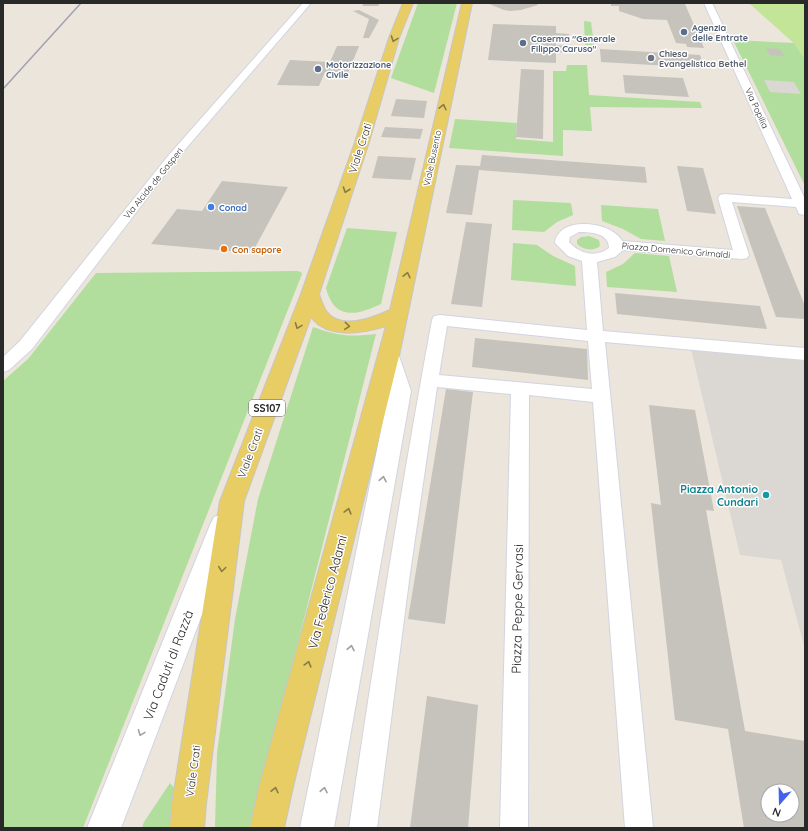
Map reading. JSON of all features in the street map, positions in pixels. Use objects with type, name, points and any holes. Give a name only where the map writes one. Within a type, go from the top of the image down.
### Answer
[{"type":"main road","name":"Viale Crati","points":[[187,828],[189,804],[232,501],[310,294],[362,142],[390,51],[408,3]]},
{"type":"main road","name":"Viale Busento","points":[[398,313],[467,3]]},
{"type":"main road","points":[[310,294],[316,310],[323,319],[341,325],[358,326],[373,324],[398,313]]},
{"type":"main road","name":"Via Federico Adami","points":[[267,828],[276,787],[389,356],[398,313]]},
{"type":"street","name":"Via Alcide de Gasperi","points":[[3,366],[26,345],[172,158],[307,3]]},
{"type":"street","name":"Via Popilia","points":[[708,3],[803,208]]},
{"type":"street","name":"Piazza Domenico Grimaldi","points":[[617,245],[742,255],[724,198],[803,208]]},
{"type":"street","name":"Piazza Domenico Grimaldi","points":[[578,228],[596,229],[611,236],[617,245],[616,250],[606,256],[589,258],[576,254],[566,248],[562,243],[562,238],[565,234],[578,228]]},
{"type":"street","points":[[589,258],[639,828]]},
{"type":"street","points":[[363,828],[429,380],[440,320],[595,336],[805,354]]},
{"type":"street","name":"Via Federico Adami","points":[[317,828],[400,391],[389,356]]},
{"type":"street","points":[[429,380],[600,396]]},
{"type":"street","name":"Piazza Peppe Gervasi","points":[[514,828],[520,389]]},
{"type":"street","name":"Via Caduti di Razzà","points":[[104,828],[232,501]]},
{"type":"green space","points":[[418,3],[457,3],[434,93],[391,78]]},
{"type":"green space","points":[[749,3],[767,3],[805,59],[805,186],[733,40],[794,43]]},
{"type":"green space","points":[[749,3],[805,3],[805,59],[795,44]]},
{"type":"green space","points":[[584,21],[591,22],[594,45],[585,45]]},
{"type":"green space","points":[[567,65],[587,65],[589,95],[700,102],[702,108],[590,107],[592,131],[563,130],[563,156],[449,148],[455,119],[517,123],[516,139],[553,142],[553,71],[566,71]]},
{"type":"green space","points":[[513,200],[571,203],[573,215],[557,222],[544,232],[512,230]]},
{"type":"green space","points":[[601,205],[658,209],[665,241],[641,239],[623,229],[602,221]]},
{"type":"green space","points":[[347,228],[397,232],[381,304],[355,313],[340,310],[334,306],[326,288]]},
{"type":"green space","points":[[589,236],[599,240],[599,247],[588,249],[582,248],[577,244],[577,240],[581,237]]},
{"type":"green space","points":[[513,243],[537,245],[553,256],[575,266],[576,286],[511,280]]},
{"type":"green space","points":[[635,253],[669,256],[677,292],[607,287],[606,272],[623,264]]},
{"type":"green space","points":[[301,272],[302,274],[83,828],[3,828],[3,381],[28,359],[96,273]]},
{"type":"green space","points":[[313,327],[344,335],[376,334],[251,828],[215,828],[217,753],[235,619],[258,499]]},
{"type":"green space","points":[[170,783],[176,790],[176,828],[142,828],[144,822]]},
{"type":"shaded area","points":[[764,80],[794,82],[801,94],[770,92]]},
{"type":"shaded area","name":"Piazza Antonio Cundari","points":[[690,345],[805,354],[805,649],[781,560],[740,555]]},
{"type":"building","points":[[364,3],[380,3],[378,6],[362,6]]},
{"type":"building","points":[[487,3],[536,3],[538,5],[521,10],[510,11]]},
{"type":"building","name":"Agenzia delle Entrate","points":[[611,3],[685,4],[704,48],[687,47],[686,44],[676,43],[667,20],[643,19],[619,11],[619,6],[611,6]]},
{"type":"building","points":[[359,10],[379,20],[369,38],[363,38],[369,19],[353,11]]},
{"type":"building","name":"Caserma \"Generale Filippo Caruso\"","points":[[493,24],[556,26],[556,33],[569,34],[570,41],[556,40],[556,45],[569,46],[570,53],[556,52],[556,63],[488,60]]},
{"type":"building","name":"Motorizzazione Civile","points":[[337,46],[359,46],[352,63],[363,65],[351,65],[348,73],[325,72],[319,86],[277,85],[290,60],[330,62]]},
{"type":"building","points":[[766,48],[780,49],[784,56],[770,55]]},
{"type":"building","name":"Chiesa Evangelistica Bethel","points":[[600,49],[700,55],[705,68],[601,62]]},
{"type":"building","points":[[521,69],[544,70],[543,139],[516,137]]},
{"type":"building","points":[[623,75],[683,78],[689,97],[625,93]]},
{"type":"building","points":[[396,99],[427,101],[424,118],[391,116]]},
{"type":"building","points":[[385,127],[423,129],[420,139],[381,137]]},
{"type":"building","points":[[482,155],[645,167],[647,183],[479,170],[472,215],[446,213],[456,165],[480,166]]},
{"type":"building","points":[[378,156],[416,158],[411,180],[372,178]]},
{"type":"building","points":[[677,166],[703,168],[716,214],[687,211]]},
{"type":"building","points":[[222,181],[288,187],[252,253],[151,244],[177,209],[202,211]]},
{"type":"building","points":[[737,206],[765,208],[805,306],[805,319],[776,317]]},
{"type":"building","points":[[466,222],[492,224],[482,307],[451,304]]},
{"type":"building","points":[[615,293],[760,306],[767,329],[617,314]]},
{"type":"building","points":[[475,338],[587,349],[588,380],[472,367]]},
{"type":"building","points":[[446,389],[473,392],[445,624],[408,619]]},
{"type":"building","points":[[649,405],[695,410],[714,511],[706,510],[745,731],[805,741],[805,828],[744,828],[728,729],[675,720],[651,503],[661,505]]},
{"type":"building","points":[[427,696],[478,705],[468,828],[410,828]]},
{"type":"railway","points":[[3,89],[81,3]]},
{"type":"place","name":"Agenzia delle Entrate","points":[[684,32]]},
{"type":"place","name":"Caserma \"Generale Filippo Caruso\"","points":[[523,43]]},
{"type":"place","name":"Chiesa Evangelistica Bethel","points":[[651,58]]},
{"type":"place","name":"Motorizzazione Civile","points":[[318,69]]},
{"type":"place","name":"Conad","points":[[211,207]]},
{"type":"place","name":"Con sapore","points":[[224,249]]},
{"type":"place","name":"Piazza Antonio Cundari","points":[[766,495]]}]
